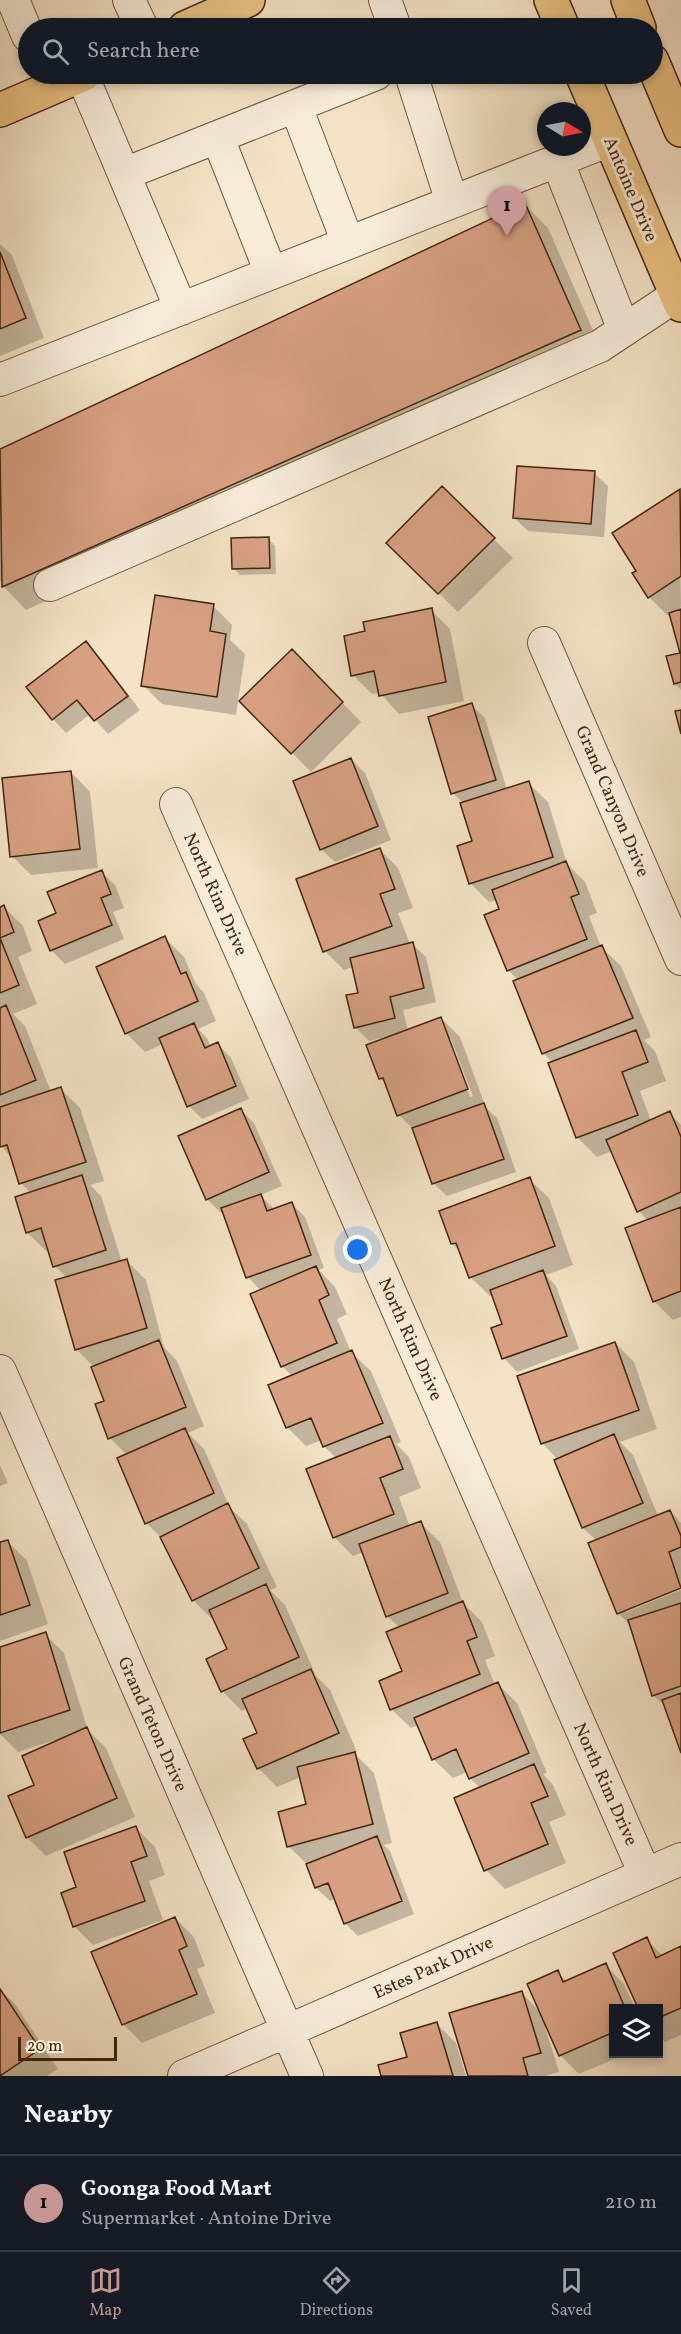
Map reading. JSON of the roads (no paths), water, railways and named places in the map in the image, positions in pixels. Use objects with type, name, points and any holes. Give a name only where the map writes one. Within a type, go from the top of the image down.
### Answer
[{"type":"main road","points":[[208,18],[248,0]]},
{"type":"main road","points":[[551,0],[559,18]]},
{"type":"main road","points":[[627,0],[635,18]]},
{"type":"main road","points":[[665,73],[681,130]]},
{"type":"main road","points":[[0,110],[45,84]]},
{"type":"main road","name":"Antoine Drive","points":[[586,84],[679,300]]},
{"type":"street","points":[[13,0],[20,18]]},
{"type":"street","points":[[129,0],[137,18]]},
{"type":"street","points":[[385,0],[391,18]]},
{"type":"street","points":[[87,84],[181,309]]},
{"type":"street","points":[[124,174],[351,84]]},
{"type":"street","points":[[414,84],[452,202]]},
{"type":"street","points":[[296,106],[348,243]]},
{"type":"street","points":[[218,138],[272,273]]},
{"type":"street","points":[[0,380],[610,140]]},
{"type":"street","points":[[557,160],[624,330]]},
{"type":"street","points":[[50,585],[600,346],[679,300]]},
{"type":"street","name":"Grand Canyon Drive","points":[[544,643],[681,959]]},
{"type":"street","name":"North Rim Drive","points":[[176,804],[645,1874]]},
{"type":"street","name":"Grand Teton Drive","points":[[0,1371],[307,2076]]},
{"type":"street","name":"Estes Park Drive","points":[[184,2076],[681,1859]]},
{"type":"place","name":"Goonga Food Mart","points":[[507,236]]}]
